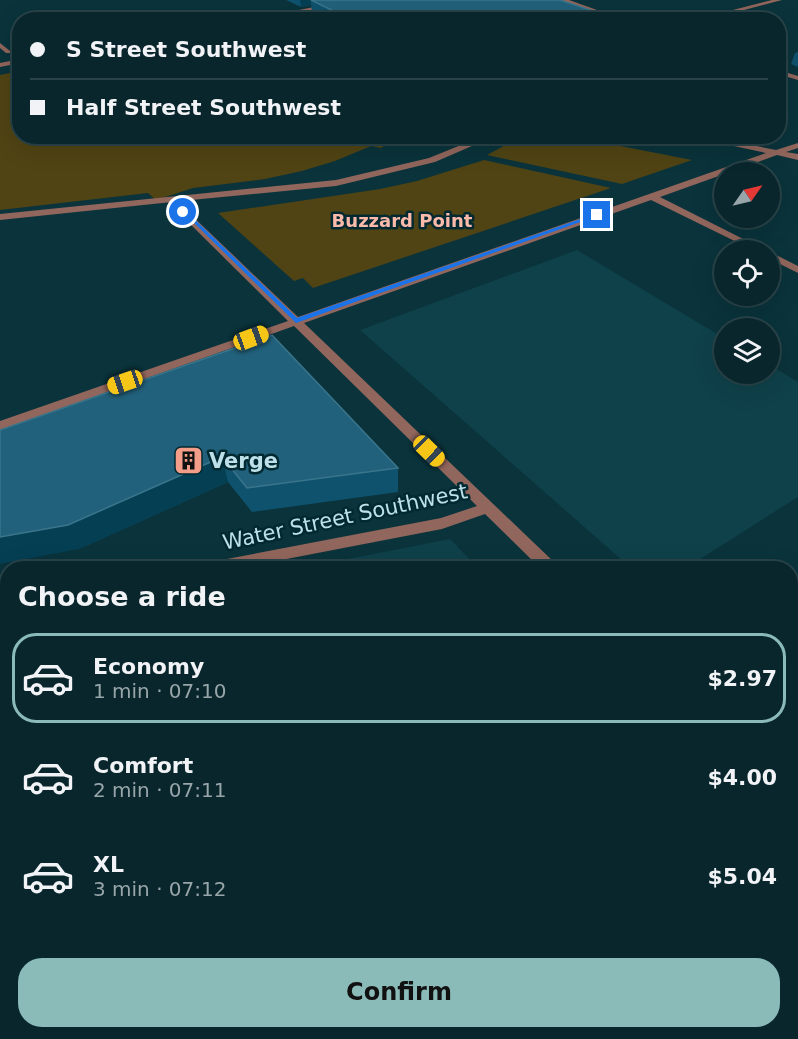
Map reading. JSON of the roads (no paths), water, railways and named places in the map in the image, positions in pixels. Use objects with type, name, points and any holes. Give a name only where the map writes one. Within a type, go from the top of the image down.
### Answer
[{"type":"street","points":[[294,12],[359,0]]},
{"type":"street","points":[[564,0],[599,12]]},
{"type":"street","points":[[730,12],[779,0]]},
{"type":"street","points":[[0,45],[8,52]]},
{"type":"street","points":[[0,217],[175,200],[353,179],[448,155],[473,144]]},
{"type":"street","points":[[734,144],[798,157]]},
{"type":"street","points":[[0,426],[798,145]]},
{"type":"street","points":[[651,196],[740,240]]},
{"type":"street","points":[[175,200],[183,212],[543,561]]},
{"type":"street","points":[[780,260],[798,270]]},
{"type":"street","name":"Water Street Southwest","points":[[247,561],[434,525],[488,508]]},
{"type":"place","name":"Verge","points":[[188,461]]},
{"type":"district","name":"Buzzard Point","points":[[402,220]]}]
